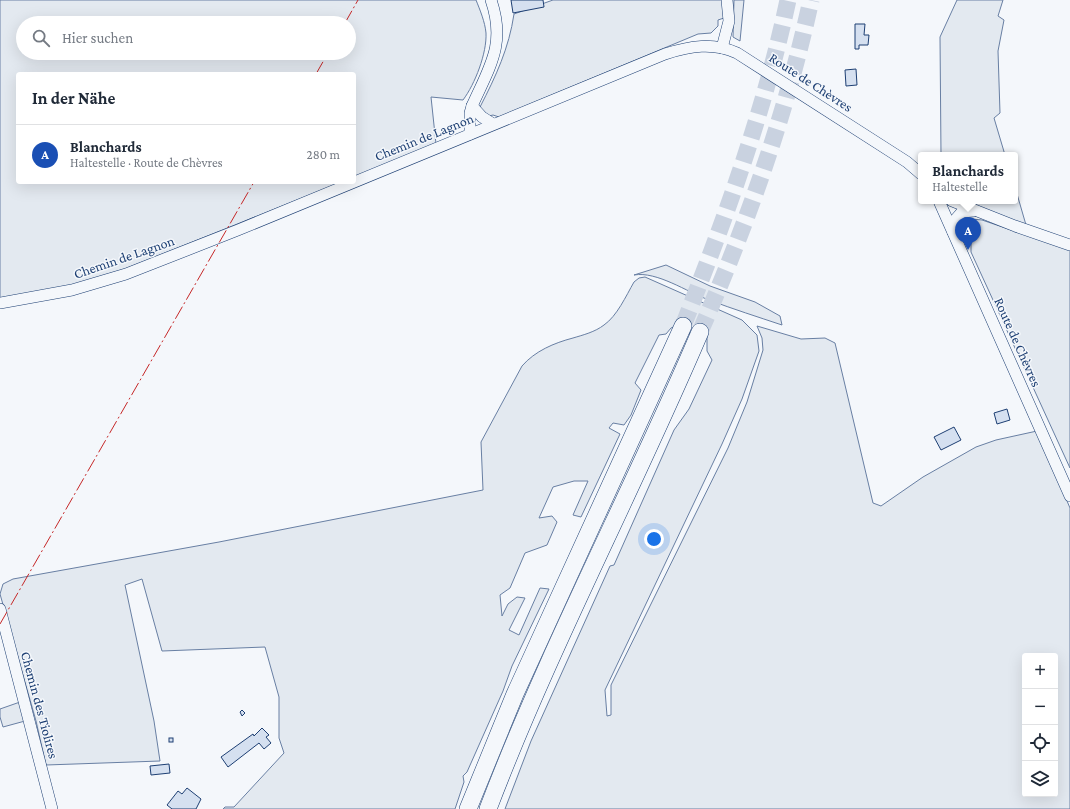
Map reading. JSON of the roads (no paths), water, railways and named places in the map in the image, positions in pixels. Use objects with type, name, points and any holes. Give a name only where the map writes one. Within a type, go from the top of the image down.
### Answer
[{"type":"highway","points":[[468,809],[515,694],[683,326]]},
{"type":"highway","points":[[488,809],[541,682],[674,394],[700,332]]},
{"type":"street","points":[[470,134],[470,113],[472,106],[492,59],[498,39],[497,17],[491,0]]},
{"type":"street","points":[[722,48],[729,21],[727,0]]},
{"type":"street","name":"Chemin de Lagnon","points":[[356,181],[493,124],[679,50],[696,46],[722,48]]},
{"type":"street","name":"Route de Chèvres","points":[[722,48],[744,57],[907,162],[918,171]]},
{"type":"street","points":[[472,106],[482,117],[493,124]]},
{"type":"street","name":"Chemin de Lagnon","points":[[0,303],[72,290],[126,274],[349,184]]},
{"type":"street","name":"Route de Chèvres","points":[[940,204],[1070,496]]},
{"type":"street","points":[[959,204],[976,212],[1070,245]]},
{"type":"street","points":[[952,232],[954,221],[962,212],[968,210],[976,212]]},
{"type":"street","name":"Chemin des Tiolires","points":[[0,609],[52,809]]},
{"type":"tunnel","points":[[683,326],[714,246],[755,125],[788,0]]},
{"type":"tunnel","points":[[700,332],[734,251],[764,169],[790,85],[811,0]]},
{"type":"place","name":"Blanchards","points":[[968,250]]}]
